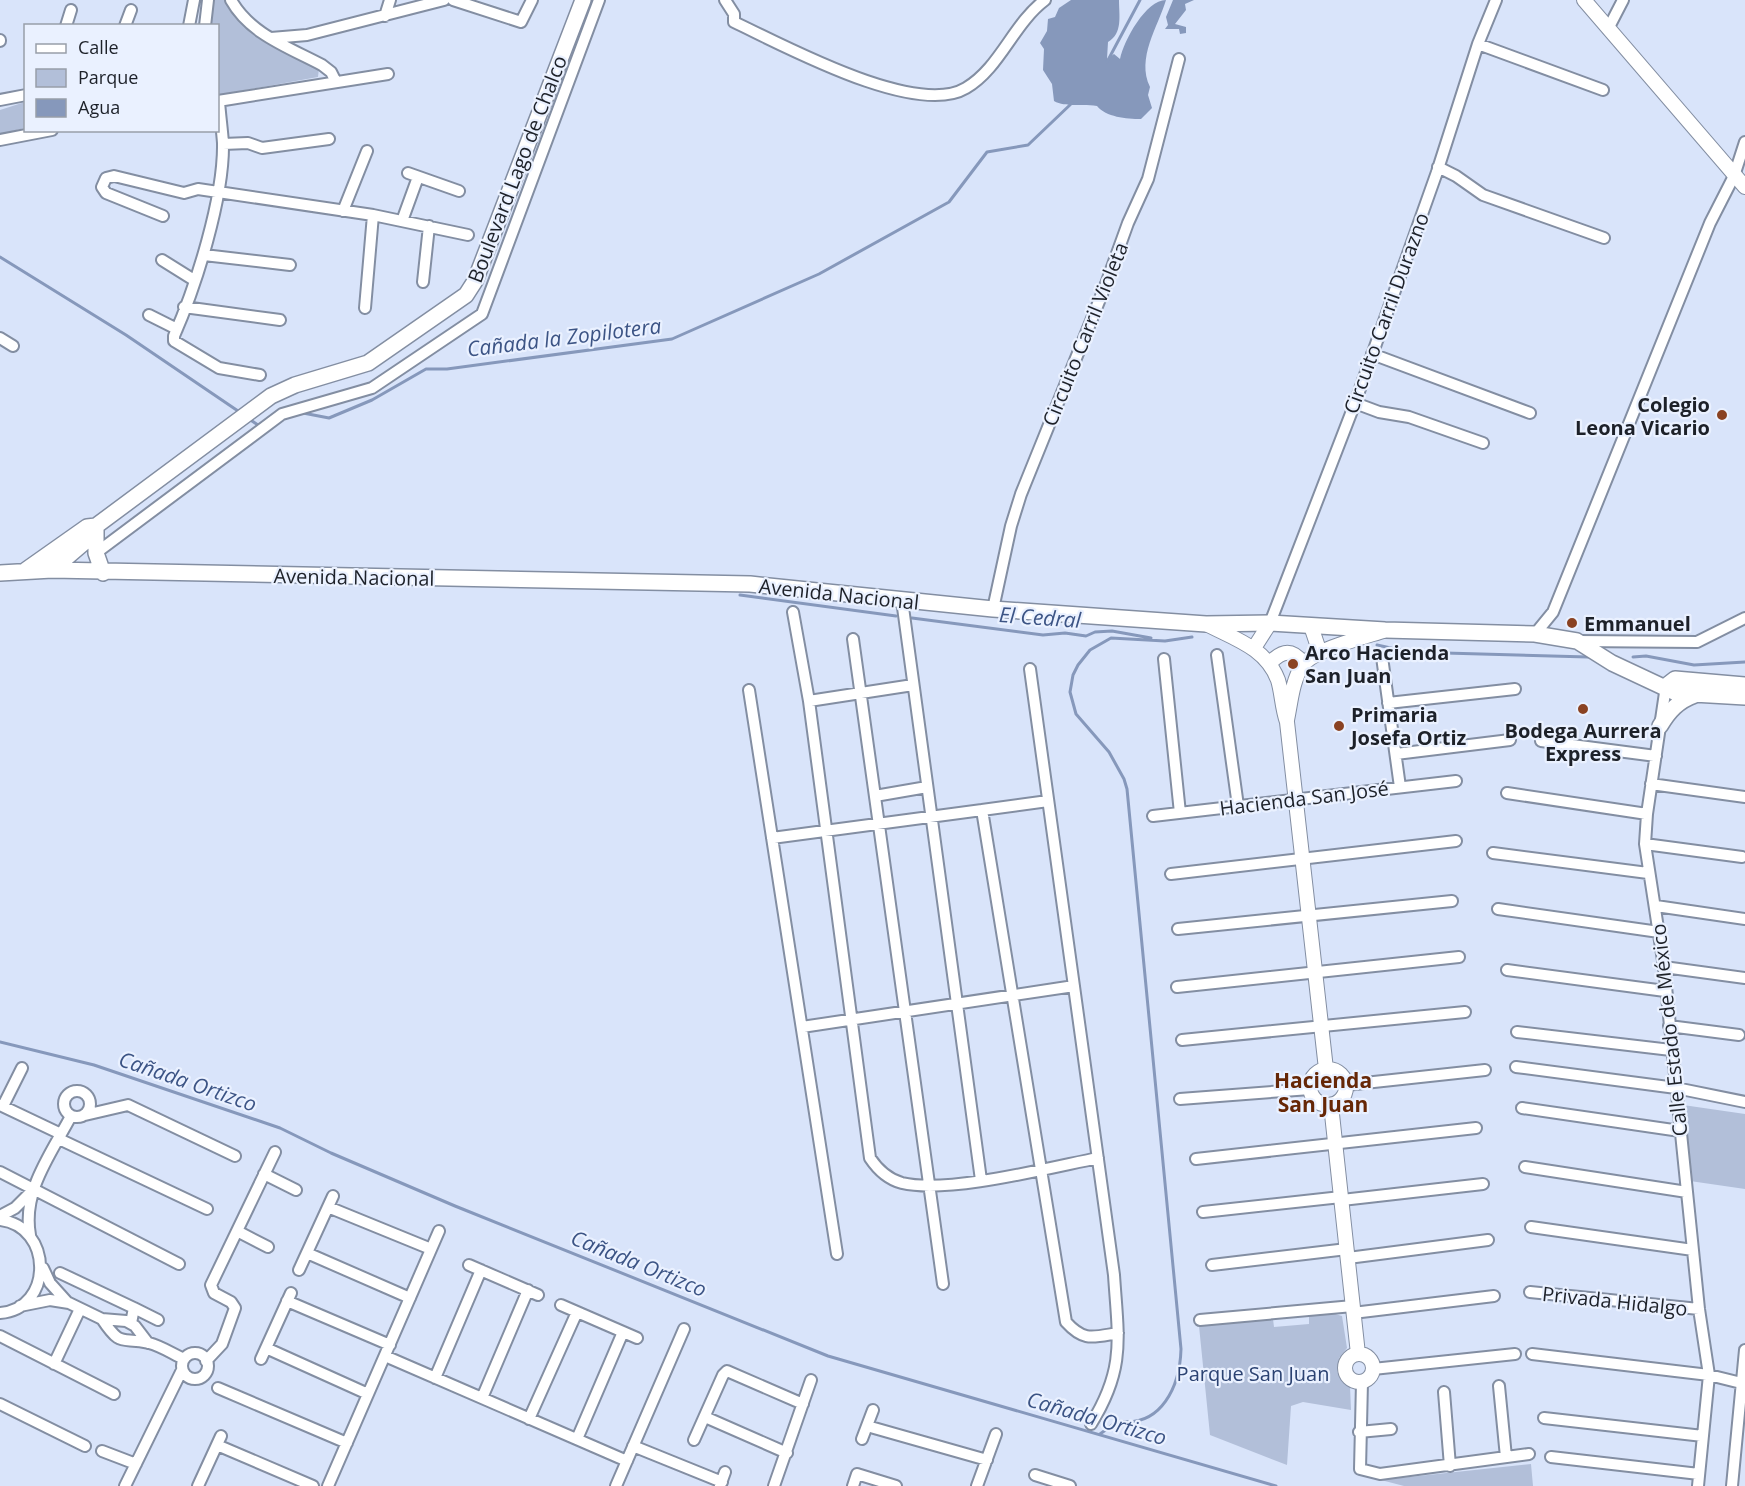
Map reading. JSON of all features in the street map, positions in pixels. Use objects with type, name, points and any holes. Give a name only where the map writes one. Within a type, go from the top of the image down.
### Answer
[{"type":"main road","name":"Boulevard Lago de Chalco","points":[[52,570],[87,540],[96,526],[271,396],[295,385],[368,363],[466,296],[475,281],[583,0]]},
{"type":"main road","name":"Boulevard Lago de Chalco","points":[[24,571],[87,527],[96,526]]},
{"type":"main road","points":[[96,526],[96,553],[103,573]]},
{"type":"main road","name":"Avenida Nacional","points":[[0,573],[52,570],[103,573],[750,584],[993,609],[1206,624],[1270,623],[1385,630],[1535,634],[1576,641],[1612,663],[1666,686],[1676,693],[1745,698]]},
{"type":"main road","points":[[1666,686],[1675,680],[1685,679],[1745,685]]},
{"type":"main road","points":[[1660,726],[1669,711],[1685,699],[1700,694]]},
{"type":"street","points":[[189,24],[194,0]]},
{"type":"street","points":[[205,24],[208,0]]},
{"type":"street","points":[[231,0],[239,14],[250,25],[321,64],[331,72],[336,82]]},
{"type":"street","points":[[385,16],[390,0]]},
{"type":"street","points":[[271,38],[307,35],[444,0]]},
{"type":"street","points":[[453,0],[521,22],[532,0]]},
{"type":"street","points":[[96,553],[282,414],[372,388],[482,314],[599,0]]},
{"type":"street","points":[[725,0],[734,14],[734,22],[837,71],[893,89],[933,96],[952,94],[979,79],[1020,24],[1045,0]]},
{"type":"street","name":"Circuito Carril Durazno","points":[[1270,623],[1372,354],[1438,167],[1478,44],[1496,0]]},
{"type":"street","points":[[1584,0],[1745,187]]},
{"type":"street","points":[[1608,29],[1623,0]]},
{"type":"street","points":[[67,24],[71,10]]},
{"type":"street","points":[[126,24],[131,10]]},
{"type":"street","points":[[1478,44],[1603,90]]},
{"type":"street","name":"Circuito Carril Violeta","points":[[993,609],[1011,526],[1021,494],[1106,284],[1128,223],[1148,179],[1179,59]]},
{"type":"street","points":[[219,101],[388,74]]},
{"type":"street","points":[[0,100],[24,94]]},
{"type":"street","points":[[219,110],[223,144],[216,194],[204,255],[174,341],[219,368],[260,375]]},
{"type":"street","points":[[0,140],[42,132]]},
{"type":"street","points":[[223,144],[248,143],[262,148],[329,139]]},
{"type":"street","points":[[1535,634],[1553,612],[1710,223],[1734,176],[1745,142]]},
{"type":"street","points":[[343,212],[367,151]]},
{"type":"street","points":[[1438,167],[1456,176],[1483,195],[1604,238]]},
{"type":"street","points":[[402,221],[413,175],[459,191]]},
{"type":"street","points":[[163,216],[106,193],[102,188],[103,182],[106,178],[114,176],[184,193],[198,189],[216,194],[373,215],[468,235]]},
{"type":"street","points":[[365,308],[373,215]]},
{"type":"street","points":[[423,282],[429,226]]},
{"type":"street","points":[[204,255],[290,265]]},
{"type":"street","points":[[162,260],[194,280]]},
{"type":"street","points":[[184,307],[280,320]]},
{"type":"street","points":[[149,315],[177,329]]},
{"type":"street","points":[[0,338],[13,346]]},
{"type":"street","points":[[1372,354],[1530,413]]},
{"type":"street","points":[[1354,403],[1379,412],[1409,417],[1483,443]]},
{"type":"street","points":[[902,600],[981,1180]]},
{"type":"street","points":[[794,612],[809,701],[870,1158],[880,1172],[900,1182],[929,1187],[981,1180],[1098,1158]]},
{"type":"street","points":[[1576,641],[1697,642],[1745,618]]},
{"type":"street","points":[[1254,648],[1270,623]]},
{"type":"street","points":[[1206,624],[1254,648],[1271,663],[1279,684],[1280,701],[1287,722],[1326,1069]]},
{"type":"street","points":[[1311,626],[1320,653]]},
{"type":"street","points":[[1287,722],[1293,685],[1303,663],[1320,653],[1385,630]]},
{"type":"street","points":[[853,639],[943,1284]]},
{"type":"street","points":[[1271,663],[1280,653],[1290,652],[1303,663]]},
{"type":"street","points":[[1217,655],[1238,806]]},
{"type":"street","points":[[1382,657],[1400,787]]},
{"type":"street","points":[[1164,659],[1180,813]]},
{"type":"street","points":[[1030,669],[1114,1275],[1119,1352],[1107,1398],[1091,1424]]},
{"type":"street","points":[[809,701],[913,685]]},
{"type":"street","name":"Calle Estado de México","points":[[1666,686],[1647,814],[1645,844],[1664,967],[1699,1309],[1709,1376],[1699,1480]]},
{"type":"street","points":[[1388,703],[1515,689]]},
{"type":"street","points":[[749,690],[837,1254]]},
{"type":"street","points":[[1396,754],[1510,740]]},
{"type":"street","points":[[1541,741],[1656,756]]},
{"type":"street","name":"Hacienda San José","points":[[1152,816],[1456,781]]},
{"type":"street","points":[[1651,784],[1745,797]]},
{"type":"street","points":[[875,796],[927,787]]},
{"type":"street","points":[[1507,793],[1647,814]]},
{"type":"street","points":[[772,838],[1048,801]]},
{"type":"street","points":[[982,810],[1066,1322],[1076,1334],[1087,1337],[1118,1332]]},
{"type":"street","points":[[1171,874],[1303,861],[1456,841]]},
{"type":"street","points":[[1645,844],[1742,856]]},
{"type":"street","points":[[1493,853],[1648,873]]},
{"type":"street","points":[[1178,929],[1452,901]]},
{"type":"street","points":[[1656,906],[1745,919]]},
{"type":"street","points":[[1498,909],[1659,932]]},
{"type":"street","points":[[1177,987],[1459,957]]},
{"type":"street","points":[[1664,967],[1745,978]]},
{"type":"street","points":[[1507,970],[1665,991]]},
{"type":"street","points":[[802,1027],[1074,986]]},
{"type":"street","points":[[1182,1040],[1465,1012]]},
{"type":"street","points":[[1669,1026],[1738,1035]]},
{"type":"street","points":[[1517,1032],[1671,1050]]},
{"type":"street","points":[[1516,1067],[1676,1088],[1745,1102]]},
{"type":"street","points":[[21,1068],[1,1105],[207,1209]]},
{"type":"street","points":[[1326,1069],[1341,1075],[1346,1085],[1344,1095],[1331,1105]]},
{"type":"street","points":[[1326,1069],[1312,1078],[1310,1089],[1315,1099],[1331,1105]]},
{"type":"street","points":[[1346,1085],[1485,1070]]},
{"type":"street","points":[[1180,1099],[1310,1089]]},
{"type":"street","points":[[71,1116],[63,1104],[66,1097],[78,1091],[89,1098],[89,1110],[84,1115]]},
{"type":"street","points":[[71,1116],[128,1105],[235,1156]]},
{"type":"street","points":[[1331,1105],[1358,1354]]},
{"type":"street","points":[[1522,1108],[1680,1131]]},
{"type":"street","points":[[30,1235],[27,1212],[32,1190],[71,1116]]},
{"type":"street","points":[[1196,1159],[1476,1128]]},
{"type":"street","points":[[0,1218],[18,1225],[30,1235],[38,1248],[50,1283],[69,1303],[102,1319],[117,1319],[131,1323],[148,1343],[183,1364],[189,1378],[199,1378],[207,1371],[207,1361],[222,1344],[235,1308],[231,1302],[211,1289],[275,1152]]},
{"type":"street","points":[[1525,1167],[1687,1192]]},
{"type":"street","points":[[0,1172],[179,1264]]},
{"type":"street","points":[[264,1174],[296,1190]]},
{"type":"street","points":[[1203,1212],[1483,1184]]},
{"type":"street","points":[[0,1218],[15,1208],[32,1190]]},
{"type":"street","points":[[299,1270],[333,1196]]},
{"type":"street","points":[[328,1207],[431,1249]]},
{"type":"street","points":[[1531,1227],[1693,1250]]},
{"type":"street","points":[[237,1231],[268,1247]]},
{"type":"street","points":[[328,1486],[439,1231]]},
{"type":"street","points":[[1212,1265],[1488,1240]]},
{"type":"street","points":[[307,1252],[410,1298]]},
{"type":"street","points":[[20,1306],[32,1295],[40,1280],[42,1264]]},
{"type":"street","points":[[469,1265],[533,1293],[482,1398]]},
{"type":"street","points":[[435,1378],[481,1270]]},
{"type":"street","points":[[60,1273],[158,1320]]},
{"type":"street","name":"Privada Hidalgo","points":[[1530,1292],[1699,1309]]},
{"type":"street","points":[[1200,1320],[1353,1310],[1494,1296]]},
{"type":"street","points":[[261,1359],[289,1297],[390,1345]]},
{"type":"street","points":[[0,1313],[50,1300],[69,1303]]},
{"type":"street","points":[[561,1305],[637,1338]]},
{"type":"street","points":[[131,1323],[134,1308]]},
{"type":"street","points":[[54,1364],[80,1309]]},
{"type":"street","points":[[530,1419],[577,1312]]},
{"type":"street","points":[[102,1319],[115,1336],[125,1341],[148,1343]]},
{"type":"street","points":[[616,1486],[684,1329]]},
{"type":"street","points":[[577,1439],[623,1332]]},
{"type":"street","points":[[0,1336],[114,1394]]},
{"type":"street","points":[[266,1348],[368,1394]]},
{"type":"street","points":[[1732,1486],[1744,1384],[1745,1350]]},
{"type":"street","points":[[125,1486],[183,1364],[193,1353],[207,1361]]},
{"type":"street","points":[[1358,1354],[1370,1359],[1373,1369],[1370,1377],[1362,1382],[1352,1381],[1345,1369],[1347,1360],[1358,1354]]},
{"type":"street","points":[[1373,1369],[1515,1354]]},
{"type":"street","points":[[1532,1354],[1709,1376],[1744,1384]]},
{"type":"street","points":[[385,1356],[627,1461]]},
{"type":"street","points":[[694,1440],[723,1375],[727,1371],[803,1404]]},
{"type":"street","points":[[774,1486],[811,1380]]},
{"type":"street","points":[[1362,1382],[1359,1432],[1360,1469],[1380,1474],[1529,1454]]},
{"type":"street","points":[[1499,1386],[1506,1457]]},
{"type":"street","points":[[218,1388],[347,1443]]},
{"type":"street","points":[[1444,1392],[1450,1466]]},
{"type":"street","points":[[0,1404],[85,1446]]},
{"type":"street","points":[[862,1439],[873,1410]]},
{"type":"street","points":[[705,1417],[787,1453]]},
{"type":"street","points":[[1544,1418],[1703,1436]]},
{"type":"street","points":[[867,1426],[987,1460]]},
{"type":"street","points":[[1359,1432],[1391,1429]]},
{"type":"street","points":[[977,1486],[996,1434]]},
{"type":"street","points":[[198,1486],[219,1440],[313,1486]]},
{"type":"street","points":[[633,1446],[722,1480]]},
{"type":"street","points":[[102,1451],[136,1464]]},
{"type":"street","points":[[1551,1457],[1699,1480]]},
{"type":"street","points":[[853,1486],[857,1474],[896,1486]]},
{"type":"street","points":[[1035,1475],[1053,1484],[1070,1486]]},
{"type":"green space","points":[[210,0],[226,0],[243,24],[254,33],[319,68],[318,77],[219,95],[219,24],[208,24]]},
{"type":"green space","points":[[24,102],[24,128],[0,134],[0,110]]},
{"type":"green space","points":[[1683,1105],[1745,1114],[1745,1189],[1690,1181]]},
{"type":"green space","name":"Parque San Juan","points":[[1335,1314],[1342,1316],[1347,1348],[1339,1358],[1337,1372],[1350,1386],[1351,1410],[1303,1402],[1291,1406],[1287,1465],[1210,1435],[1199,1326],[1273,1319],[1274,1327],[1309,1324],[1309,1316]]},
{"type":"green space","points":[[1531,1464],[1533,1486],[1404,1486],[1381,1480]]},
{"type":"water","points":[[1071,0],[1119,0],[1118,29],[1108,42],[1107,59],[1114,54],[1120,59],[1137,22],[1151,7],[1166,0],[1150,43],[1145,65],[1150,87],[1148,95],[1152,108],[1141,119],[1111,115],[1097,106],[1064,104],[1054,101],[1052,84],[1043,70],[1044,49],[1040,43],[1047,31],[1048,19],[1055,17],[1059,8]]},
{"type":"water","points":[[1173,0],[1194,0],[1185,4],[1186,10],[1175,24],[1186,27],[1186,33],[1180,34],[1179,29],[1165,29],[1168,25],[1166,17]]},
{"type":"waterway","name":"Cañada la Zopilotera","points":[[1107,62],[1140,0]]},
{"type":"waterway","name":"Cañada la Zopilotera","points":[[303,413],[329,418],[372,400],[426,369],[447,369],[672,339],[819,274],[949,202],[987,152],[1028,145],[1072,103]]},
{"type":"waterway","name":"Cañada la Zopilotera","points":[[0,257],[126,335],[241,413]]},
{"type":"waterway","name":"Cañada la Zopilotera","points":[[249,419],[261,427]]},
{"type":"waterway","name":"El Cedral","points":[[740,595],[896,616]]},
{"type":"waterway","name":"El Cedral","points":[[912,618],[1043,635],[1065,633],[1086,636],[1095,632],[1112,631],[1151,638]]},
{"type":"waterway","points":[[1100,1434],[1118,1421],[1146,1418],[1157,1411],[1166,1401],[1172,1389],[1180,1363],[1181,1349],[1127,789],[1109,752],[1076,714],[1070,692],[1073,675],[1078,665],[1090,650],[1111,638],[1165,641],[1192,637]]},
{"type":"waterway","points":[[1377,645],[1409,652],[1588,657]]},
{"type":"waterway","points":[[1633,657],[1646,656],[1694,665],[1745,662]]},
{"type":"waterway","name":"Cañada Ortizco","points":[[0,1042],[94,1065],[280,1128],[331,1153],[455,1206],[828,1356],[1276,1486]]},
{"type":"place","name":"Colegio Leona Vicario","points":[[1722,415]]},
{"type":"place","name":"Emmanuel","points":[[1572,623]]},
{"type":"place","name":"Arco Hacienda San Juan","points":[[1293,664]]},
{"type":"place","name":"Bodega Aurrera Express","points":[[1583,709]]},
{"type":"place","name":"Primaria Josefa Ortiz","points":[[1339,726]]},
{"type":"district","name":"Hacienda San Juan","points":[[1323,1092]]}]
